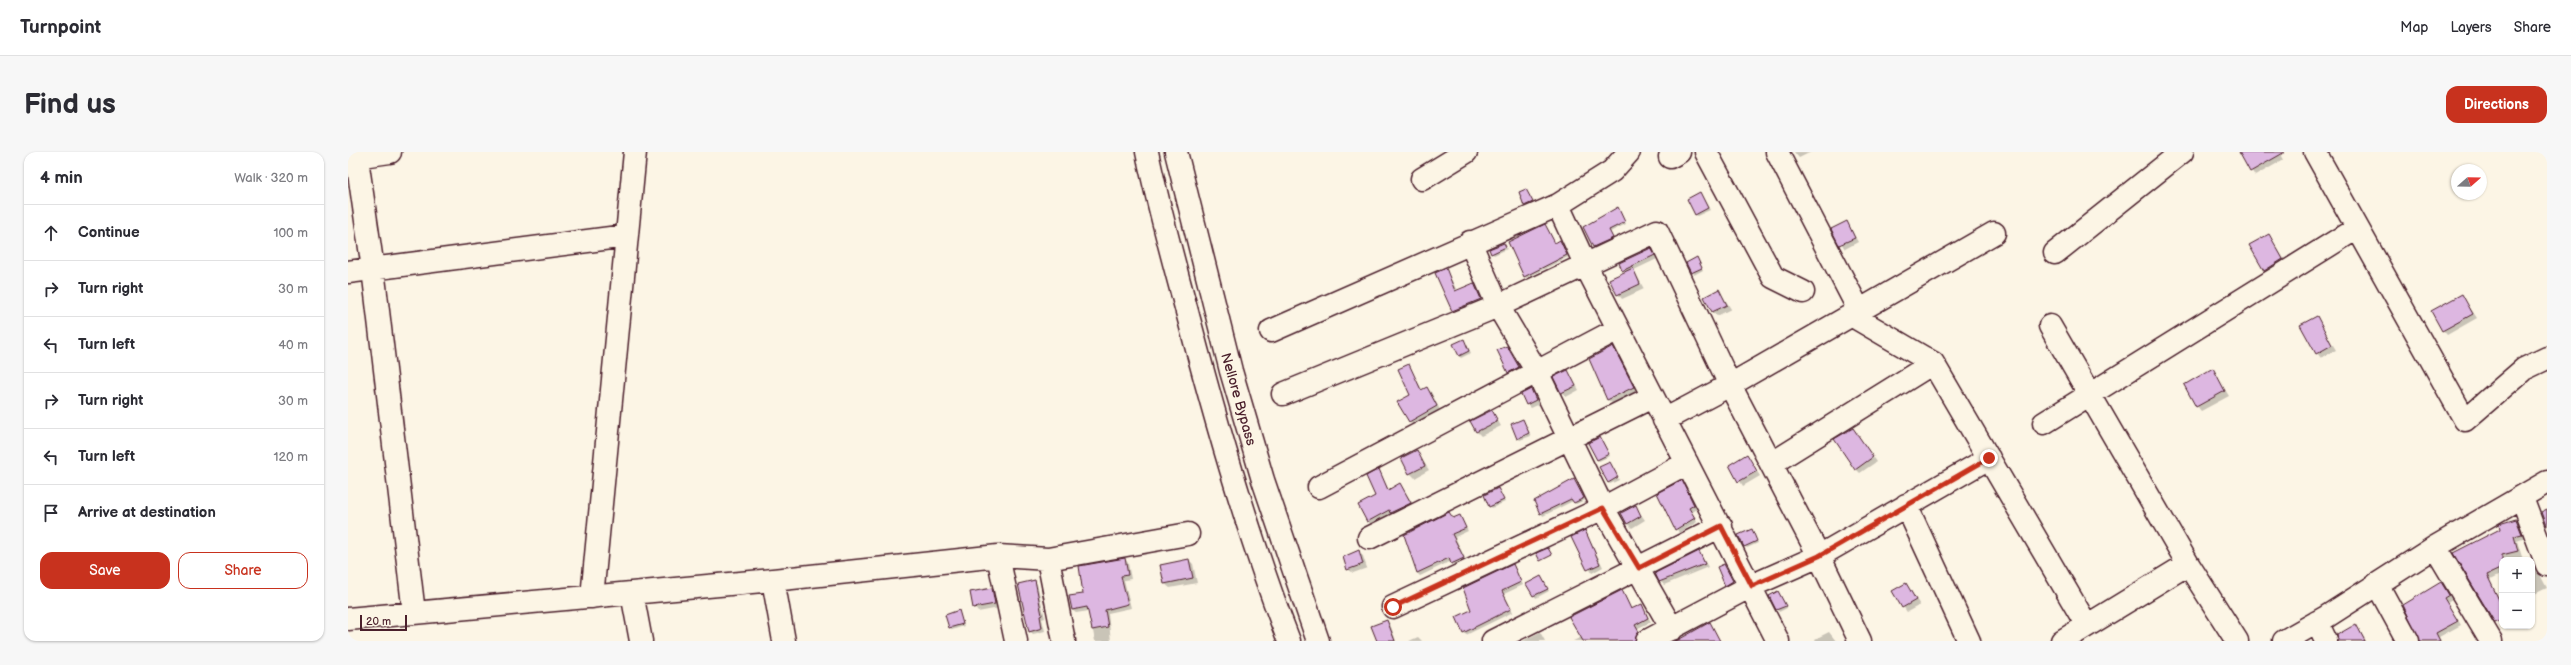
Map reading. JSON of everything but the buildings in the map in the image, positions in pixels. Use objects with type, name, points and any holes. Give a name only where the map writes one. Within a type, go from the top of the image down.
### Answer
[{"type":"main road","points":[[390,152],[353,156],[373,269],[414,613]]},
{"type":"main road","points":[[592,597],[635,152]]},
{"type":"main road","name":"Nellore Bypass","points":[[1147,152],[1155,191],[1206,382],[1271,592],[1289,641]]},
{"type":"main road","name":"Nellore Bypass","points":[[1176,152],[1231,371],[1263,480],[1318,641]]},
{"type":"main road","points":[[1422,179],[1466,152]]},
{"type":"main road","points":[[1271,331],[1470,242],[1558,205],[1612,171],[1629,152]]},
{"type":"main road","points":[[1706,152],[1773,277],[1803,292]]},
{"type":"main road","points":[[1777,152],[1855,313],[1933,363],[2086,624]]},
{"type":"main road","points":[[2055,252],[2182,152]]},
{"type":"main road","points":[[2315,152],[2465,420],[2524,369],[2547,358]]},
{"type":"main road","points":[[1558,205],[1586,266],[1652,397],[1752,586],[1778,641]]},
{"type":"main road","points":[[2044,423],[2357,228]]},
{"type":"main road","points":[[1283,394],[1498,306],[1586,266],[1657,231],[1730,385],[1819,556],[1860,641]]},
{"type":"main road","points":[[1664,420],[1730,385],[1994,233]]},
{"type":"main road","points":[[348,272],[626,236]]},
{"type":"main road","points":[[1470,242],[1498,306],[1537,372],[1603,508],[1639,568],[1672,629]]},
{"type":"main road","points":[[2050,326],[2088,395],[2188,564],[2237,641]]},
{"type":"main road","points":[[1319,487],[1618,329]]},
{"type":"main road","points":[[1771,464],[1933,363]]},
{"type":"main road","points":[[1368,538],[1652,397]]},
{"type":"main road","points":[[1647,641],[1752,586],[1819,556],[1989,458]]},
{"type":"main road","points":[[1393,607],[1603,508],[1687,463]]},
{"type":"main road","points":[[2284,641],[2322,632],[2377,584],[2435,547],[2522,498],[2547,482]]},
{"type":"main road","points":[[2522,498],[2547,565]]},
{"type":"main road","points":[[1906,505],[1969,641]]},
{"type":"main road","points":[[1492,641],[1721,526]]},
{"type":"main road","points":[[348,619],[773,580],[998,556],[1048,559],[1188,534]]},
{"type":"main road","points":[[2435,547],[2491,641]]},
{"type":"main road","points":[[998,556],[1016,641]]},
{"type":"main road","points":[[1048,559],[1064,641]]},
{"type":"main road","points":[[2062,641],[2086,624],[2188,564]]},
{"type":"main road","points":[[773,580],[784,641]]},
{"type":"main road","points":[[2377,584],[2408,641]]},
{"type":"main road","points":[[632,593],[641,641]]},
{"type":"route","points":[[1393,607],[1603,508],[1639,568],[1721,526],[1752,586],[1819,556],[1989,458]]}]
